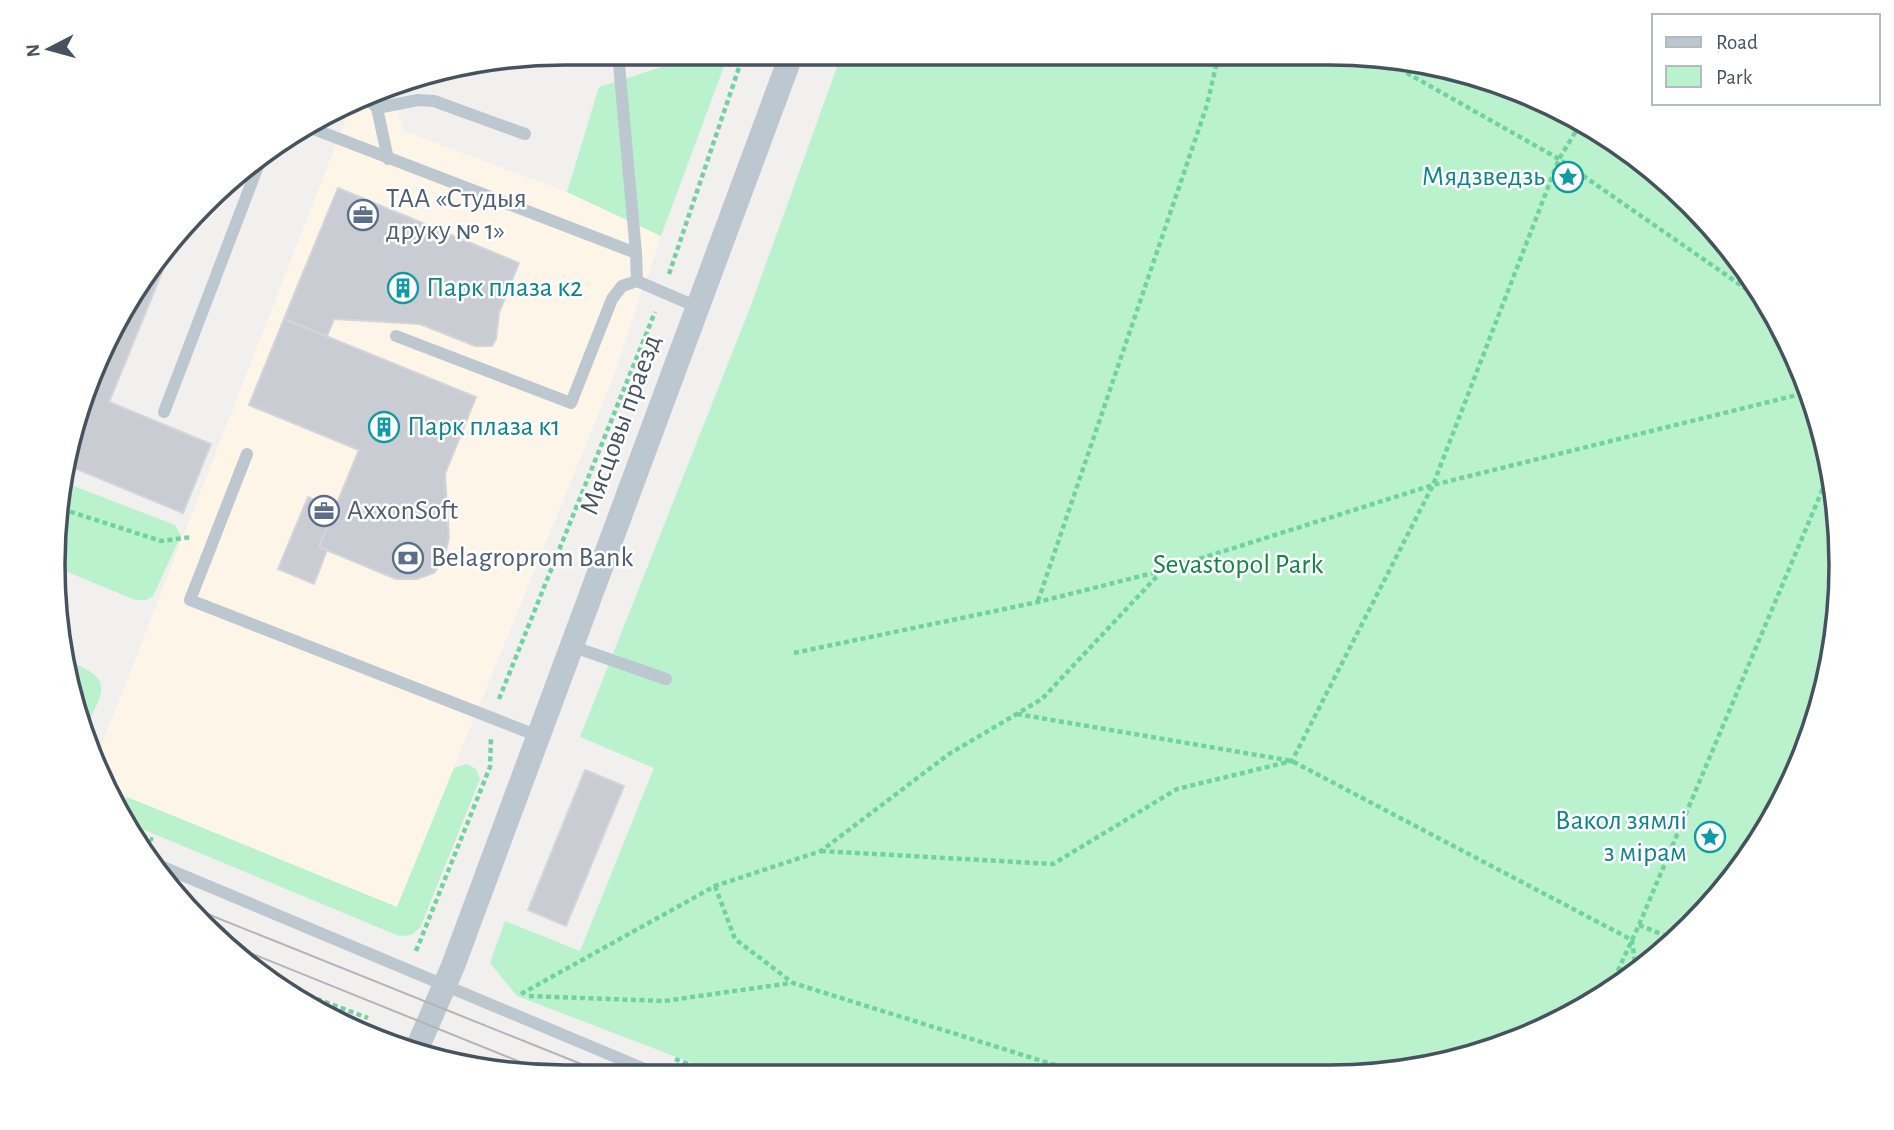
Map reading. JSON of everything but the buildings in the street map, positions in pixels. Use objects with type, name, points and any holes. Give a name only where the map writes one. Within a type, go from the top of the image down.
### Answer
[{"type":"street","name":"Мясцовы праезд","points":[[419,1043],[445,985],[788,65]]},
{"type":"lane","points":[[619,65],[638,281]]},
{"type":"lane","points":[[377,108],[418,100],[434,101],[525,134]]},
{"type":"lane","points":[[373,104],[377,108],[388,159]]},
{"type":"lane","points":[[318,131],[636,253]]},
{"type":"lane","points":[[164,412],[256,171]]},
{"type":"lane","points":[[397,336],[571,403],[612,299],[622,286],[638,281],[697,307]]},
{"type":"lane","points":[[247,454],[190,600],[538,736]]},
{"type":"lane","points":[[571,646],[666,679]]},
{"type":"lane","points":[[168,869],[635,1065]]},
{"type":"path","points":[[418,951],[490,767],[491,718],[663,292],[740,65]]},
{"type":"path","points":[[1038,602],[1207,105],[1216,65]]},
{"type":"path","points":[[1402,70],[1559,159],[1746,289]]},
{"type":"path","points":[[821,851],[1053,864],[1177,789],[1292,761],[1433,485],[1559,159],[1576,131]]},
{"type":"path","points":[[794,653],[1038,602],[1161,571],[1433,485],[1799,395]]},
{"type":"path","points":[[1614,976],[1639,925],[1823,488]]},
{"type":"path","points":[[68,511],[161,541],[216,534]]},
{"type":"path","points":[[793,983],[664,1001],[517,996],[715,886],[821,851],[949,754],[1042,699],[1161,571]]},
{"type":"path","points":[[1017,714],[1292,761],[1632,940]]},
{"type":"path","points":[[715,886],[735,939],[793,983],[1055,1065]]},
{"type":"path","points":[[1639,925],[1665,936]]},
{"type":"path","points":[[1632,940],[1635,961]]},
{"type":"path","points":[[315,998],[368,1018]]},
{"type":"shaded area","points":[[392,96],[404,131],[567,192],[661,236],[611,383],[397,907],[121,795],[100,749],[348,114]]},
{"type":"green space","points":[[668,65],[725,65],[661,236],[567,192],[599,87]]},
{"type":"green space","name":"Sevastopol Park","points":[[838,65],[1362,66],[1427,74],[1458,82],[1490,91],[1550,116],[1634,168],[1683,211],[1705,235],[1726,260],[1762,315],[1778,344],[1803,404],[1820,467],[1825,500],[1828,598],[1820,663],[1812,694],[1803,726],[1778,786],[1726,870],[1683,919],[1634,962],[1550,1014],[1490,1039],[1427,1056],[1329,1065],[697,1065],[517,996],[490,963],[505,921],[580,951],[654,768],[580,737],[750,308]]},
{"type":"green space","points":[[71,485],[175,525],[181,536],[153,596],[146,600],[135,600],[65,571]]},
{"type":"green space","points":[[74,664],[95,675],[100,682],[99,698],[89,720]]},
{"type":"green space","points":[[467,764],[476,769],[480,779],[420,928],[411,935],[399,936],[140,828],[125,802],[127,797],[397,907],[454,768]]},
{"type":"tram line","points":[[206,913],[584,1065]]},
{"type":"tram line","points":[[248,952],[523,1063]]},
{"type":"place","name":"Мядзведзь","points":[[1568,177]]},
{"type":"place","name":"ТАА «Студыя друку № 1»","points":[[363,215]]},
{"type":"place","name":"Парк плаза к2","points":[[403,288]]},
{"type":"place","name":"Парк плаза к1","points":[[384,427]]},
{"type":"place","name":"AxxonSoft","points":[[324,511]]},
{"type":"place","name":"Belagroprom Bank","points":[[408,558]]},
{"type":"place","name":"Вакол зямлі з мірам","points":[[1710,837]]}]
